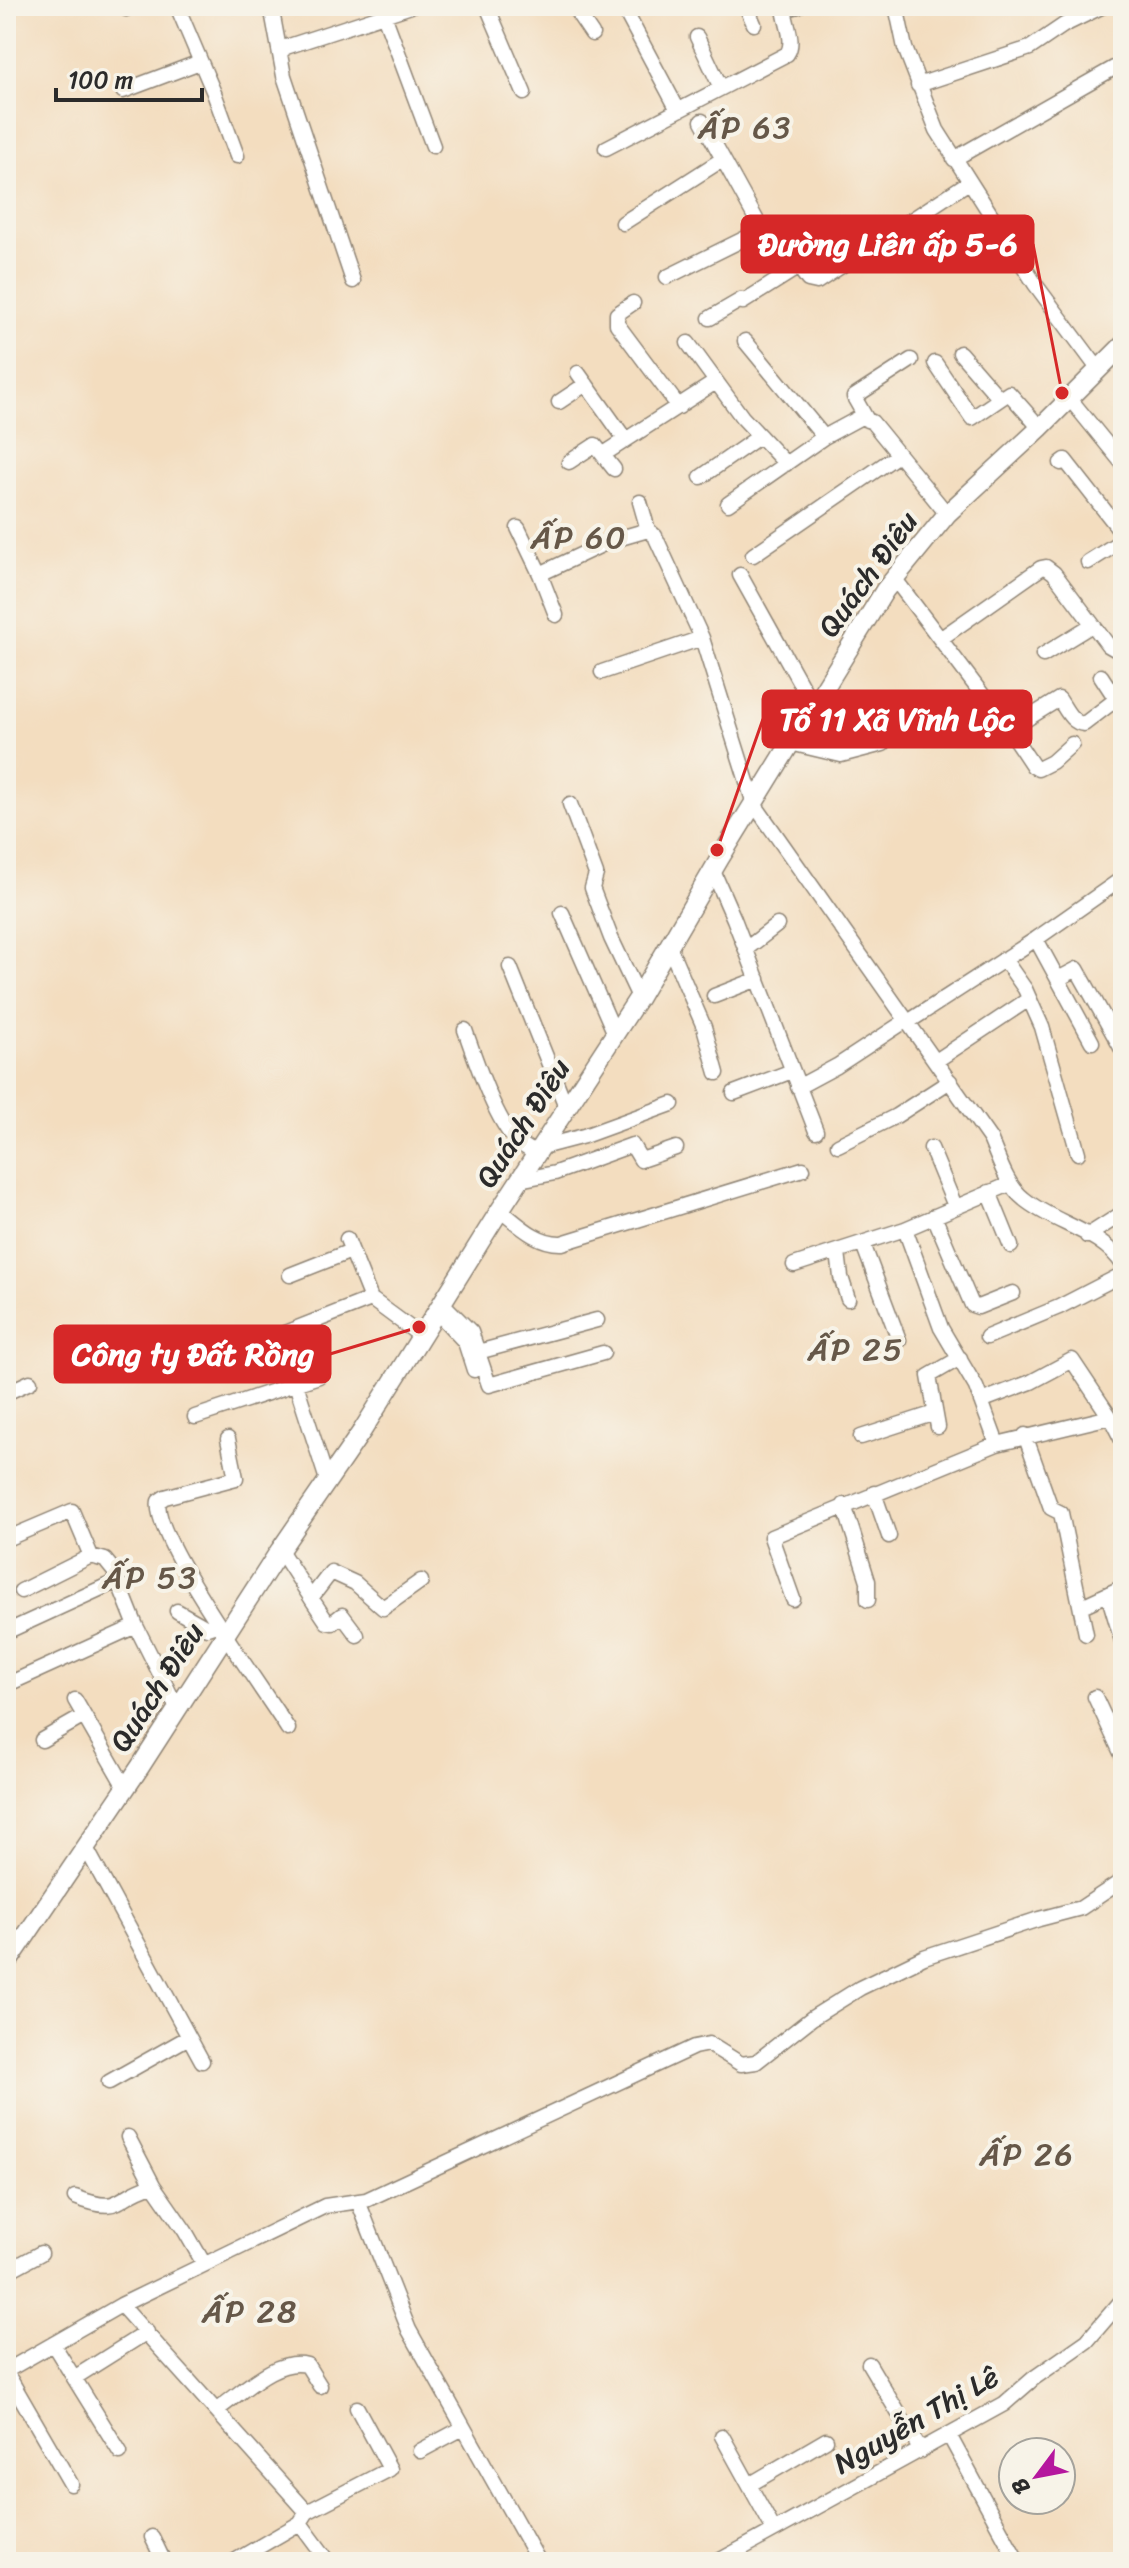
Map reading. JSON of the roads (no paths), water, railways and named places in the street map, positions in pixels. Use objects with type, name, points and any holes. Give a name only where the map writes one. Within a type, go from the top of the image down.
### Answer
[{"type":"main road","name":"Quách Điêu","points":[[6,1965],[177,1708],[222,1629],[362,1431],[519,1180],[639,997],[790,743],[894,578],[947,514],[1123,345]]},
{"type":"street","points":[[177,6],[237,156]]},
{"type":"street","points":[[271,6],[284,76],[353,281]]},
{"type":"street","points":[[280,53],[286,47],[373,13],[411,6]]},
{"type":"street","points":[[487,6],[524,93]]},
{"type":"street","points":[[573,6],[592,34]]},
{"type":"street","points":[[746,6],[754,24]]},
{"type":"street","points":[[606,148],[787,54],[791,41],[785,14],[787,9],[798,6]]},
{"type":"street","points":[[896,6],[905,48],[937,130],[1035,284],[1099,370]]},
{"type":"street","points":[[918,85],[1030,48],[1064,25],[1103,6]]},
{"type":"street","points":[[623,7],[678,110]]},
{"type":"street","points":[[373,13],[433,146]]},
{"type":"street","points":[[697,37],[721,88]]},
{"type":"street","points":[[123,91],[200,62]]},
{"type":"street","points":[[954,159],[1114,68]]},
{"type":"street","points":[[702,121],[762,230]]},
{"type":"street","points":[[623,223],[723,159]]},
{"type":"street","points":[[667,277],[773,227],[808,280],[817,282],[969,182]]},
{"type":"street","points":[[710,318],[741,300],[743,302],[800,266]]},
{"type":"street","points":[[633,303],[617,314],[617,324],[679,407]]},
{"type":"street","points":[[745,341],[824,437]]},
{"type":"street","points":[[688,343],[714,383],[786,464]]},
{"type":"street","points":[[960,353],[1000,399]]},
{"type":"street","points":[[867,420],[854,397],[911,360]]},
{"type":"street","points":[[935,363],[972,418],[1009,393],[1040,428]]},
{"type":"street","points":[[559,402],[582,378],[625,439]]},
{"type":"street","points":[[604,454],[714,383]]},
{"type":"street","points":[[1070,399],[1123,464]]},
{"type":"street","points":[[728,504],[824,437],[861,417],[872,422],[947,514]]},
{"type":"street","points":[[701,477],[760,436]]},
{"type":"street","points":[[569,462],[594,445],[614,469]]},
{"type":"street","points":[[753,555],[898,455]]},
{"type":"street","points":[[1061,463],[1065,460],[1123,534]]},
{"type":"street","points":[[640,502],[648,530],[655,536],[702,638],[754,804],[990,1139],[1010,1184],[1023,1199],[1087,1236],[1118,1247],[1123,1265]]},
{"type":"street","points":[[518,528],[556,615]]},
{"type":"street","points":[[540,574],[610,541],[648,530]]},
{"type":"street","points":[[1088,562],[1123,540]]},
{"type":"street","points":[[940,639],[1043,567],[1054,573],[1110,646],[1115,649],[1123,647]]},
{"type":"street","points":[[740,575],[813,706]]},
{"type":"street","points":[[894,578],[1037,769],[1052,762],[1072,744]]},
{"type":"street","points":[[1043,655],[1092,625]]},
{"type":"street","points":[[602,672],[702,638]]},
{"type":"street","points":[[1009,730],[1059,699],[1071,718],[1077,724],[1084,724],[1120,696],[1101,676]]},
{"type":"street","points":[[790,743],[841,755],[883,744]]},
{"type":"street","points":[[570,804],[596,874],[592,888],[639,997]]},
{"type":"street","points":[[713,871],[816,1131]]},
{"type":"street","points":[[798,1087],[1036,939],[1123,878]]},
{"type":"street","points":[[562,913],[615,1034]]},
{"type":"street","points":[[746,949],[777,925]]},
{"type":"street","points":[[1036,939],[1092,1042]]},
{"type":"street","points":[[669,946],[704,1027],[717,1073]]},
{"type":"street","points":[[1004,959],[1042,1027],[1078,1153]]},
{"type":"street","points":[[510,967],[567,1109]]},
{"type":"street","points":[[1058,979],[1077,969],[1123,1051]]},
{"type":"street","points":[[714,996],[758,979]]},
{"type":"street","points":[[936,1061],[1029,999]]},
{"type":"street","points":[[465,1030],[483,1081],[508,1129],[519,1143],[539,1150],[672,1104]]},
{"type":"street","points":[[734,1093],[792,1071]]},
{"type":"street","points":[[838,1145],[896,1116],[950,1081]]},
{"type":"street","points":[[519,1180],[555,1173],[632,1145],[641,1160],[676,1148]]},
{"type":"street","points":[[931,1148],[955,1206]]},
{"type":"street","points":[[500,1210],[541,1240],[562,1243],[803,1169]]},
{"type":"street","points":[[794,1265],[905,1229],[1010,1184]]},
{"type":"street","points":[[989,1192],[1011,1246]]},
{"type":"street","points":[[1087,1236],[1123,1213]]},
{"type":"street","points":[[934,1216],[973,1306],[1013,1293]]},
{"type":"street","points":[[905,1229],[941,1328],[981,1401],[997,1444]]},
{"type":"street","points":[[863,1244],[899,1340]]},
{"type":"street","points":[[290,1275],[349,1245],[371,1299],[421,1336]]},
{"type":"street","points":[[838,1252],[848,1299]]},
{"type":"street","points":[[987,1337],[1059,1307],[1123,1274]]},
{"type":"street","points":[[226,1356],[371,1299]]},
{"type":"street","points":[[439,1307],[471,1332],[489,1385],[603,1353]]},
{"type":"street","points":[[439,1307],[465,1342],[474,1370]]},
{"type":"street","points":[[478,1352],[597,1320]]},
{"type":"street","points":[[861,1437],[937,1420],[929,1376],[960,1358]]},
{"type":"street","points":[[981,1401],[1031,1382],[1072,1360],[1123,1442]]},
{"type":"street","points":[[195,1417],[319,1376]]},
{"type":"street","points":[[6,1393],[30,1382]]},
{"type":"street","points":[[296,1384],[327,1480]]},
{"type":"street","points":[[793,1599],[771,1537],[997,1444],[1110,1417]]},
{"type":"street","points":[[1025,1435],[1051,1508],[1061,1513],[1086,1634]]},
{"type":"street","points":[[228,1439],[236,1478],[165,1497],[157,1507],[166,1537],[288,1729]]},
{"type":"street","points":[[874,1493],[889,1536]]},
{"type":"street","points":[[844,1505],[868,1581],[868,1600]]},
{"type":"street","points":[[6,1539],[72,1511],[91,1556]]},
{"type":"street","points":[[280,1550],[327,1622],[332,1623],[342,1615],[357,1635]]},
{"type":"street","points":[[21,1591],[91,1556],[105,1560],[177,1708]]},
{"type":"street","points":[[311,1598],[331,1572],[355,1583],[383,1608],[421,1581]]},
{"type":"street","points":[[6,1632],[117,1581]]},
{"type":"street","points":[[1082,1606],[1123,1587]]},
{"type":"street","points":[[1108,1594],[1123,1644]]},
{"type":"street","points":[[177,1611],[207,1628],[222,1629]]},
{"type":"street","points":[[6,1685],[136,1626]]},
{"type":"street","points":[[1095,1697],[1123,1757]]},
{"type":"street","points":[[75,1700],[125,1787]]},
{"type":"street","points":[[42,1740],[84,1716]]},
{"type":"street","points":[[85,1846],[202,2061]]},
{"type":"street","points":[[71,2484],[6,2371],[53,2344],[121,2305],[325,2206],[366,2200],[694,2047],[709,2044],[741,2064],[756,2062],[812,2018],[860,1988],[924,1957],[1081,1908],[1123,1880]]},
{"type":"street","points":[[109,2082],[189,2037]]},
{"type":"street","points":[[128,2137],[153,2185],[204,2264]]},
{"type":"street","points":[[75,2197],[97,2206],[117,2205],[137,2189],[153,2185]]},
{"type":"street","points":[[358,2201],[409,2330],[539,2562]]},
{"type":"street","points":[[6,2272],[41,2253]]},
{"type":"street","name":"Nguyễn Thị Lê","points":[[720,2561],[1004,2404],[1034,2378],[1087,2341],[1123,2299]]},
{"type":"street","points":[[121,2305],[218,2409],[304,2517],[329,2562]]},
{"type":"street","points":[[74,2378],[147,2332]]},
{"type":"street","points":[[53,2344],[120,2452]]},
{"type":"street","points":[[869,2364],[921,2451]]},
{"type":"street","points":[[218,2409],[287,2365],[307,2365],[320,2386]]},
{"type":"street","points":[[233,2562],[304,2517],[390,2469],[357,2408]]},
{"type":"street","points":[[420,2451],[463,2428]]},
{"type":"street","points":[[949,2435],[1018,2562]]},
{"type":"street","points":[[722,2436],[774,2530]]},
{"type":"street","points":[[749,2485],[826,2440]]},
{"type":"street","points":[[152,2537],[164,2562]]},
{"type":"place","name":"Đường Liên ấp 5-6","points":[[1062,393]]},
{"type":"place","name":"Tổ 11 Xã Vĩnh Lộc","points":[[717,850]]},
{"type":"place","name":"Công ty Đất Rồng","points":[[419,1327]]},
{"type":"district","name":"ẤP 63","points":[[745,127]]},
{"type":"district","name":"ẤP 60","points":[[579,537]]},
{"type":"district","name":"ẤP 25","points":[[856,1349]]},
{"type":"district","name":"ẤP 53","points":[[150,1577]]},
{"type":"district","name":"ẤP 26","points":[[1027,2154]]},
{"type":"district","name":"ẤP 28","points":[[250,2311]]}]
